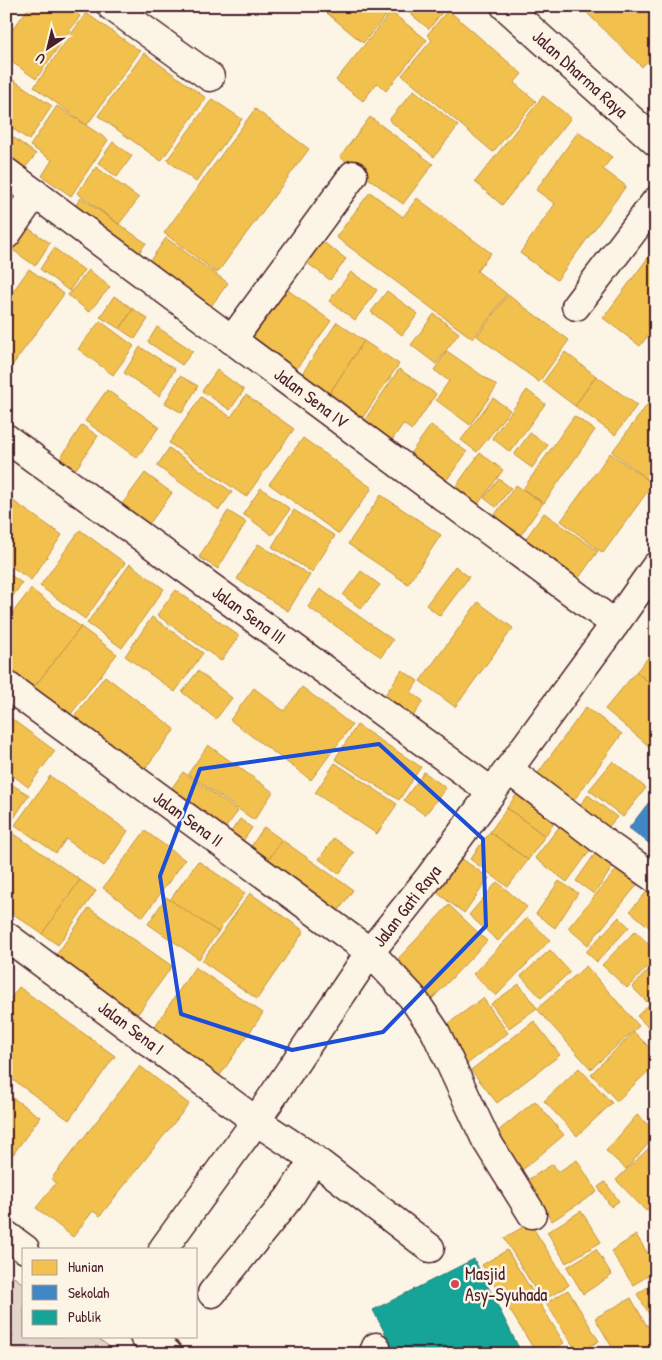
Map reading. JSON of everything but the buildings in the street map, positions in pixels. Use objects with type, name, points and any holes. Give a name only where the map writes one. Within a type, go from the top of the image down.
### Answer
[{"type":"street","points":[[111,6],[210,78]]},
{"type":"street","name":"Jalan Dharma Raya","points":[[505,6],[656,142]]},
{"type":"street","name":"Jalan Sena IV","points":[[6,172],[615,624]]},
{"type":"street","points":[[232,340],[353,175]]},
{"type":"street","points":[[6,235],[35,193]]},
{"type":"street","points":[[576,306],[656,201]]},
{"type":"street","name":"Jalan Sena III","points":[[6,438],[492,792]]},
{"type":"street","name":"Jalan Gati Raya","points":[[164,1248],[256,1121],[370,952],[430,878],[615,624],[651,584]]},
{"type":"street","name":"Jalan Sena II","points":[[6,685],[370,952],[412,997],[435,1031],[486,1140],[532,1214]]},
{"type":"street","points":[[509,770],[656,879]]},
{"type":"street","name":"Jalan Sena I","points":[[6,936],[256,1121],[314,1159],[430,1248]]},
{"type":"street","points":[[212,1292],[289,1198],[314,1159]]},
{"type":"street","points":[[6,1235],[24,1248]]},
{"type":"street","points":[[147,1338],[168,1354]]},
{"type":"highlighted area","points":[[379,744],[483,839],[486,926],[383,1032],[292,1050],[181,1014],[160,876],[200,769]]},
{"type":"shaded area","points":[[6,1272],[22,1283],[22,1338],[98,1338],[119,1354],[6,1354]]},
{"type":"place","name":"Masjid Asy-Syuhada","points":[[455,1284]]}]
